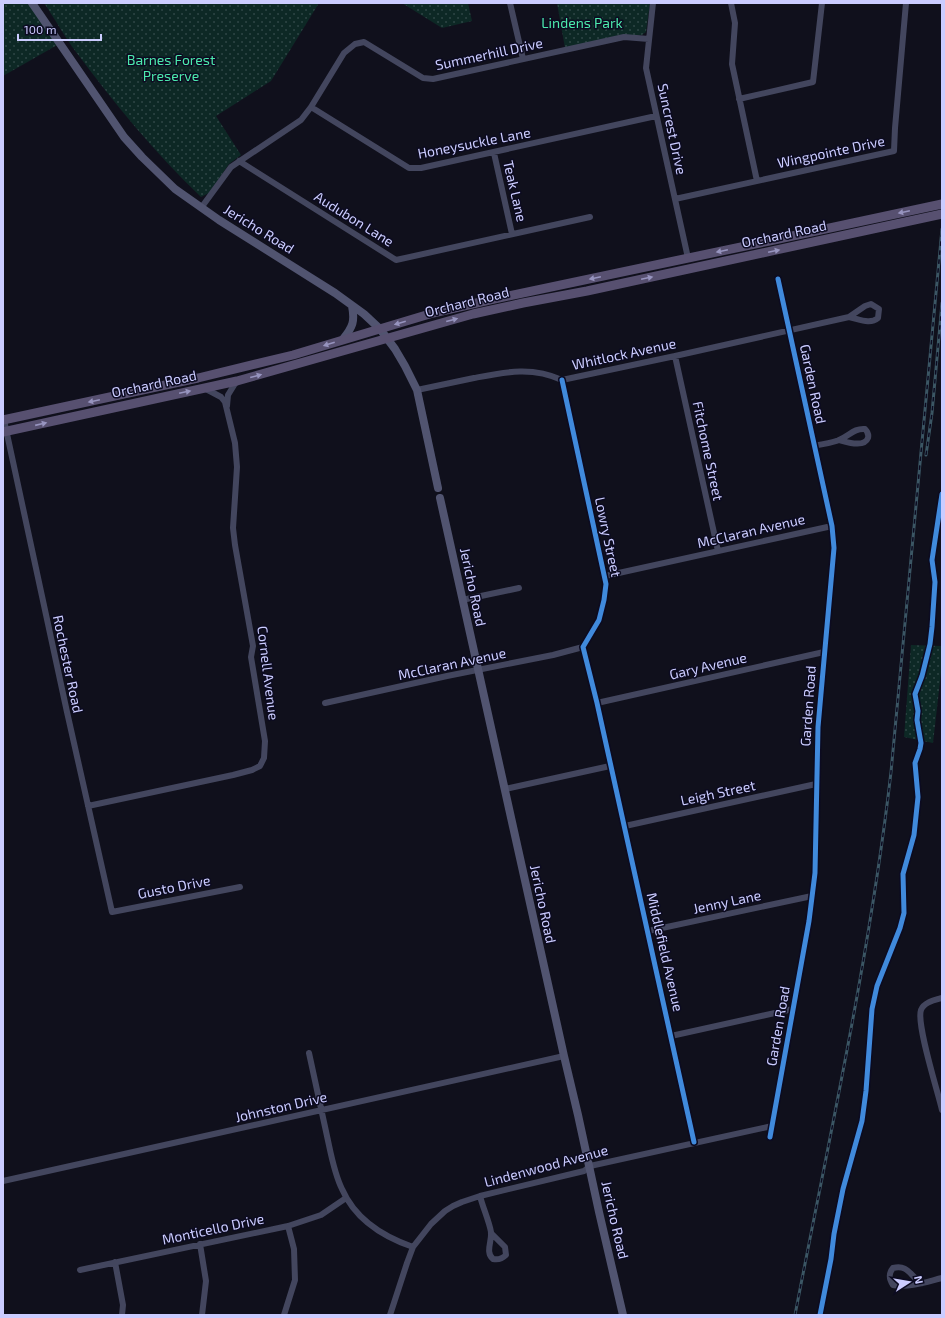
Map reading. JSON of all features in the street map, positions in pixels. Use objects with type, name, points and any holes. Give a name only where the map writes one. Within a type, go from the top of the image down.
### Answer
[{"type":"main road","name":"Jericho Road","points":[[32,3],[124,137],[175,189],[201,208],[317,282],[369,318],[380,329],[395,349],[417,390],[438,488]]},
{"type":"main road","name":"Orchard Road","points":[[3,420],[198,378],[293,355],[343,339],[494,299],[942,204]]},
{"type":"main road","name":"Orchard Road","points":[[5,432],[237,381],[424,327],[495,309],[595,290],[942,214]]},
{"type":"main road","points":[[343,339],[350,331],[353,322],[354,316],[352,306]]},
{"type":"main road","name":"Jericho Road","points":[[440,498],[623,1315]]},
{"type":"street","points":[[510,3],[523,59]]},
{"type":"street","name":"Suncrest Drive","points":[[652,3],[646,68],[688,258]]},
{"type":"street","points":[[731,3],[735,24],[732,64],[757,181]]},
{"type":"street","points":[[739,99],[814,82],[822,3]]},
{"type":"street","name":"Wingpointe Drive","points":[[675,199],[894,151],[906,3]]},
{"type":"street","name":"Summerhill Drive","points":[[201,208],[231,167],[301,120],[344,53],[355,44],[364,42],[423,78],[433,79],[624,37],[649,39]]},
{"type":"street","name":"Honeysuckle Lane","points":[[310,107],[409,168],[421,168],[494,153],[656,116]]},
{"type":"street","name":"Teak Lane","points":[[494,153],[512,234]]},
{"type":"street","name":"Audubon Lane","points":[[239,161],[396,260],[590,217]]},
{"type":"street","name":"Garden Road","points":[[770,1136],[809,921],[815,874],[818,727],[834,548],[832,526],[778,279]]},
{"type":"street","name":"Whitlock Avenue","points":[[417,390],[513,371],[536,371],[550,374],[562,380],[850,317]]},
{"type":"street","name":"Fitchome Street","points":[[675,356],[718,551]]},
{"type":"street","name":"Lowry Street","points":[[562,380],[606,584],[599,620],[583,647]]},
{"type":"street","name":"Cornell Avenue","points":[[88,806],[162,791],[252,770],[260,766],[264,758],[265,741],[251,657],[253,646],[233,528],[237,467],[235,443],[227,407],[228,395],[237,381]]},
{"type":"street","points":[[204,388],[221,397],[227,407]]},
{"type":"street","name":"Rochester Road","points":[[3,420],[112,912]]},
{"type":"street","points":[[814,446],[839,440]]},
{"type":"street","name":"McClaran Avenue","points":[[604,576],[832,526]]},
{"type":"street","points":[[462,600],[519,588]]},
{"type":"street","points":[[505,789],[610,766],[597,703],[583,647]]},
{"type":"street","name":"McClaran Avenue","points":[[325,703],[553,655],[583,647]]},
{"type":"street","name":"Gary Avenue","points":[[597,703],[824,652]]},
{"type":"street","name":"Middlefield Avenue","points":[[610,766],[694,1142]]},
{"type":"street","name":"Leigh Street","points":[[624,826],[816,784]]},
{"type":"street","name":"Gusto Drive","points":[[112,912],[240,887]]},
{"type":"street","name":"Jenny Lane","points":[[648,931],[812,896]]},
{"type":"street","points":[[942,998],[923,1006],[920,1015],[941,1097],[942,1110]]},
{"type":"street","points":[[671,1036],[793,1009]]},
{"type":"street","points":[[309,1053],[336,1176],[346,1198],[353,1208],[374,1228],[398,1242],[413,1247]]},
{"type":"street","name":"Johnston Drive","points":[[3,1181],[564,1056]]},
{"type":"street","name":"Lindenwood Avenue","points":[[390,1315],[413,1247],[437,1217],[453,1206],[480,1196],[584,1171],[590,1166],[772,1126]]},
{"type":"street","points":[[480,1196],[491,1233]]},
{"type":"street","name":"Monticello Drive","points":[[80,1270],[288,1226],[321,1215],[346,1198]]},
{"type":"street","points":[[284,1315],[294,1280],[294,1249],[288,1226]]},
{"type":"street","points":[[200,1244],[206,1281],[202,1315]]},
{"type":"street","points":[[115,1262],[123,1305],[122,1315]]},
{"type":"street","points":[[922,1283],[916,1280],[904,1267],[893,1268],[891,1271],[890,1280],[893,1285],[903,1286],[922,1283],[942,1278]]},
{"type":"green space","points":[[3,3],[32,3],[59,44],[3,76]]},
{"type":"green space","name":"Barnes Forest Preserve","points":[[44,3],[319,3],[271,81],[216,116],[241,155],[229,164],[209,193],[201,197],[167,163],[120,109],[72,46]]},
{"type":"green space","points":[[402,3],[468,3],[472,21],[442,28]]},
{"type":"green space","name":"Lindens Park","points":[[557,3],[650,3],[646,32],[642,35],[622,35],[565,48]]},
{"type":"green space","points":[[911,645],[942,646],[942,664],[933,743],[904,737]]},
{"type":"railway","points":[[795,1315],[861,976],[882,840],[891,772],[942,229]]},
{"type":"railway","points":[[926,455],[932,413],[942,303]]},
{"type":"cycle path","points":[[770,1137],[809,921],[815,873],[818,727],[834,548],[832,526],[778,279]]},
{"type":"cycle path","points":[[562,380],[606,584],[599,620],[583,647],[597,703],[694,1142]]},
{"type":"cycle path","points":[[820,1315],[843,1189],[862,1121],[866,1091],[872,1009],[877,986],[900,928],[904,913],[903,874],[914,835],[918,797],[915,763],[921,743],[915,694],[922,676],[930,644],[935,582],[932,560],[942,494]]}]
